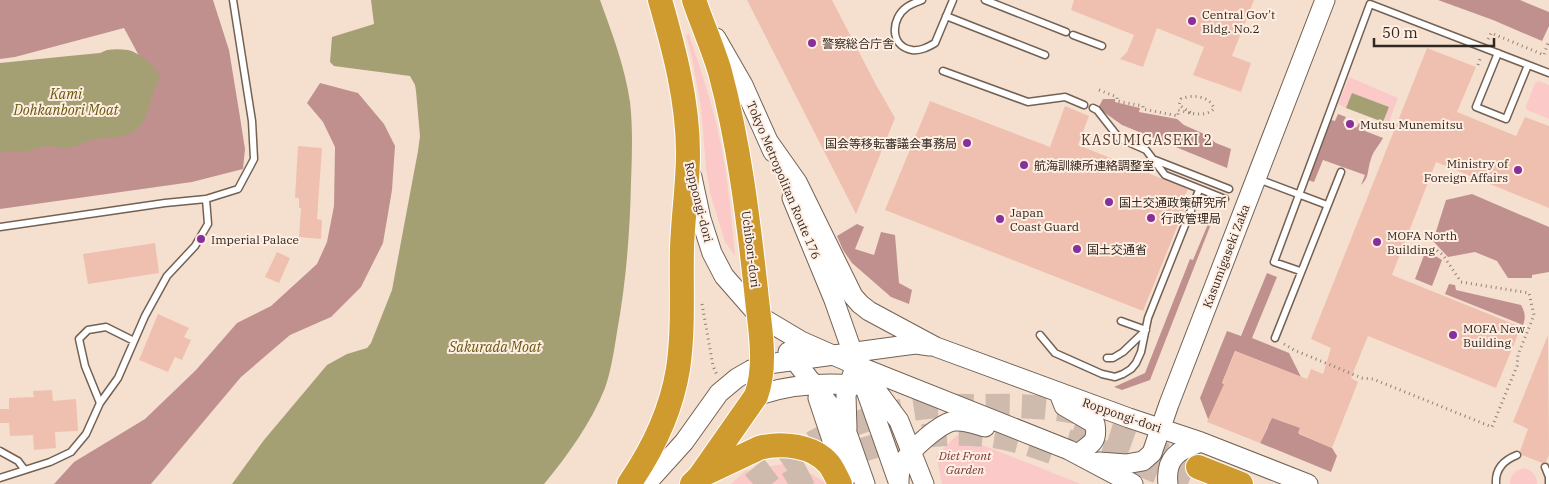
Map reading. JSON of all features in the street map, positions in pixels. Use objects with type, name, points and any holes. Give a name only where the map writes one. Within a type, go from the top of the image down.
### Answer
[{"type":"highway","points":[[629,484],[644,462],[659,434],[678,369],[682,298],[682,247],[688,153],[682,92],[660,0]]},
{"type":"highway","name":"Uchibori-dori","points":[[694,0],[719,70],[735,137],[752,252],[762,367],[761,381],[756,396],[696,480]]},
{"type":"highway","points":[[696,480],[760,448],[768,445],[783,445],[805,448],[829,463],[840,484]]},
{"type":"highway","points":[[1198,468],[1242,484]]},
{"type":"main road","name":"Tokyo Metropolitan Route 176","points":[[694,0],[743,85],[768,141],[834,300],[899,483]]},
{"type":"main road","name":"Kasumigaseki Zaka","points":[[1079,455],[1126,464],[1142,461],[1152,453],[1325,0]]},
{"type":"main road","points":[[768,141],[797,182],[846,283],[860,304],[869,312],[936,347]]},
{"type":"main road","name":"Roppongi-dori","points":[[688,153],[701,219],[712,253],[724,276],[758,316],[801,341],[832,355]]},
{"type":"main road","points":[[758,316],[827,400],[847,433],[865,484]]},
{"type":"main road","points":[[856,359],[890,348],[916,344],[936,347]]},
{"type":"main road","name":"Roppongi-dori","points":[[936,347],[1201,442],[1308,484]]},
{"type":"main road","points":[[646,484],[684,442],[718,393],[737,378],[750,370],[762,367],[832,355],[856,359],[930,394],[1079,455],[1133,484]]},
{"type":"main road","points":[[756,396],[768,392],[813,385],[863,385],[930,394]]},
{"type":"main road","points":[[813,385],[846,484]]},
{"type":"main road","name":"Tokyo Metropolitan Route 176","points":[[863,385],[899,421],[924,484]]},
{"type":"main road","points":[[847,433],[846,403],[863,385]]},
{"type":"main road","points":[[1058,392],[1064,406],[1095,424],[1095,441],[1079,455]]},
{"type":"main road","points":[[899,483],[902,464],[911,451],[942,426],[954,421],[970,422],[1079,455]]},
{"type":"main road","points":[[1160,428],[1154,453],[1157,472],[1163,484]]},
{"type":"main road","points":[[1168,484],[1169,464],[1172,458],[1188,446],[1201,442]]},
{"type":"lane","points":[[0,227],[165,203],[206,199],[238,189],[254,159],[252,121],[233,0]]},
{"type":"lane","points":[[928,7],[922,0],[908,6],[901,12],[895,23],[894,33],[900,44],[911,50],[922,50],[935,43],[953,0]]},
{"type":"lane","points":[[985,0],[1102,46]]},
{"type":"lane","points":[[1300,270],[1274,262],[1370,4],[1549,73]]},
{"type":"lane","points":[[946,16],[1045,55]]},
{"type":"lane","points":[[1498,54],[1476,107],[1506,119],[1528,65]]},
{"type":"lane","points":[[943,71],[1028,102],[1065,97],[1084,105]]},
{"type":"lane","points":[[1092,108],[1097,110],[1119,138],[1146,150],[1165,175],[1225,199]]},
{"type":"lane","points":[[1154,160],[1229,189]]},
{"type":"lane","points":[[1274,338],[1341,172]]},
{"type":"lane","points":[[1256,178],[1327,205]]},
{"type":"lane","points":[[1040,334],[1055,353],[1102,374],[1115,377],[1124,374],[1136,363],[1141,352],[1148,318],[1200,190]]},
{"type":"lane","points":[[0,478],[50,462],[70,452],[86,434],[100,404],[118,378],[145,316],[167,276],[194,246],[208,224],[206,199]]},
{"type":"lane","points":[[1121,321],[1146,330]]},
{"type":"lane","points":[[100,404],[84,366],[79,339],[88,330],[106,327],[134,341]]},
{"type":"lane","points":[[1107,358],[1113,358],[1123,352],[1146,330]]},
{"type":"lane","points":[[0,451],[18,460],[24,469]]},
{"type":"lane","points":[[1496,484],[1497,472],[1502,464],[1509,458],[1517,455]]},
{"type":"lane","points":[[1545,468],[1549,477],[1549,484]]},
{"type":"path","points":[[1099,90],[1117,97],[1117,101],[1143,106],[1143,109],[1178,116],[1178,110],[1191,113],[1209,113],[1214,109],[1209,101],[1203,98],[1189,96],[1180,99],[1179,105],[1191,113]]},
{"type":"path","points":[[1274,338],[1294,350],[1362,378],[1373,379],[1492,427],[1518,366],[1518,355],[1534,315],[1529,293],[1461,282],[1443,255],[1431,246]]},
{"type":"path","points":[[698,301],[703,304],[713,366],[718,377]]},
{"type":"green space","points":[[689,34],[718,129],[730,201],[735,256],[725,242],[710,193],[701,107],[686,35]]},
{"type":"green space","points":[[1349,77],[1398,98],[1389,122],[1384,120],[1389,107],[1352,93],[1346,108],[1338,104]]},
{"type":"green space","points":[[1539,81],[1549,85],[1549,119],[1527,110],[1526,106],[1535,83]]},
{"type":"green space","name":"Diet Front Garden","points":[[957,435],[1081,484],[942,484],[936,456]]},
{"type":"green space","points":[[783,464],[805,470],[828,484],[731,484],[745,471]]},
{"type":"green space","points":[[1524,468],[1534,473],[1537,484],[1510,484],[1514,473]]},
{"type":"shaded area","points":[[0,0],[213,0],[229,50],[245,149],[243,169],[192,182],[0,209],[0,145],[145,67],[124,28],[15,57],[0,59]]},
{"type":"shaded area","points":[[1438,0],[1520,0],[1549,12],[1549,26],[1542,41],[1493,20]]},
{"type":"shaded area","points":[[320,83],[358,93],[384,124],[395,146],[392,190],[383,243],[361,287],[331,317],[290,335],[241,377],[151,484],[54,484],[74,462],[145,419],[196,370],[237,323],[271,306],[317,264],[327,242],[334,206],[335,147],[323,122],[307,103]]},
{"type":"shaded area","points":[[1103,99],[1115,99],[1115,102],[1140,108],[1139,112],[1177,119],[1216,143],[1231,149],[1227,168],[1122,125],[1098,108]]},
{"type":"shaded area","points":[[1338,114],[1346,117],[1343,122],[1347,130],[1357,127],[1360,121],[1367,124],[1365,131],[1383,138],[1373,153],[1367,176],[1361,185],[1365,175],[1323,160],[1314,182],[1308,180],[1331,120],[1335,121]]},
{"type":"shaded area","points":[[1472,194],[1549,227],[1549,272],[1532,275],[1532,278],[1508,278],[1497,261],[1475,252],[1448,257],[1433,241],[1446,200]]},
{"type":"shaded area","points":[[857,224],[864,227],[855,249],[874,255],[881,232],[895,235],[899,283],[912,290],[909,304],[891,297],[852,263],[843,250],[837,236]]},
{"type":"shaded area","points":[[1208,224],[1211,224],[1150,380],[1122,390],[1114,387],[1145,373],[1190,259],[1193,260]]},
{"type":"shaded area","points":[[1426,250],[1442,260],[1432,286],[1415,279]]},
{"type":"shaded area","points":[[1267,273],[1277,277],[1252,338],[1289,353],[1301,377],[1235,351],[1222,383],[1289,409],[1300,428],[1299,434],[1332,448],[1337,456],[1331,472],[1260,443],[1268,427],[1268,412],[1208,419],[1200,398],[1227,331],[1241,336]]},
{"type":"shaded area","points":[[1449,284],[1455,285],[1456,290],[1521,305],[1525,315],[1523,325],[1445,294]]},
{"type":"water","name":"Sakurada Moat","points":[[371,0],[600,0],[618,50],[630,102],[632,152],[627,257],[612,361],[605,388],[593,414],[562,462],[544,484],[232,484],[264,440],[327,365],[347,354],[367,348],[371,343],[392,290],[420,136],[415,85],[410,76],[334,66],[330,62],[332,37],[374,24]]},
{"type":"water","name":"Kami Dohkanbori Moat","points":[[123,49],[132,51],[147,61],[159,75],[160,79],[154,90],[147,114],[136,130],[124,136],[91,140],[72,147],[45,146],[29,151],[0,153],[0,63],[100,53],[107,50]]},
{"type":"water","points":[[1352,93],[1389,107],[1383,122],[1346,108]]},
{"type":"building","name":"警察総合庁舎","points":[[747,0],[832,0],[895,118],[856,214]]},
{"type":"building","points":[[1074,0],[1254,0],[1232,56],[1251,63],[1241,92],[1193,75],[1204,47],[1157,28],[1143,67],[1120,59],[1127,52],[1134,35],[1071,10]]},
{"type":"building","points":[[1427,48],[1476,67],[1457,112],[1516,136],[1525,117],[1549,126],[1549,208],[1436,162],[1392,275],[1521,327],[1496,388],[1368,336],[1351,378],[1358,382],[1332,448],[1298,433],[1300,428],[1272,418],[1260,443],[1207,422],[1224,384],[1222,383],[1235,351],[1307,379],[1311,369],[1323,374],[1331,348],[1311,339]]},
{"type":"building","points":[[930,101],[1050,147],[1065,106],[1089,116],[1078,145],[1188,189],[1183,199],[1188,200],[1143,311],[885,210]]},
{"type":"building","points":[[298,146],[322,148],[317,219],[322,220],[321,239],[299,237],[301,208],[299,208],[299,198],[295,198]]},
{"type":"building","points":[[155,243],[159,273],[88,284],[83,254]]},
{"type":"building","points":[[277,252],[290,258],[279,283],[265,277]]},
{"type":"building","points":[[158,314],[189,328],[184,337],[191,340],[182,360],[175,357],[168,372],[139,360]]},
{"type":"building","points":[[1548,335],[1549,455],[1546,462],[1542,463],[1522,455],[1520,451],[1528,429],[1513,422]]},
{"type":"building","points":[[52,390],[53,401],[76,399],[78,431],[55,432],[56,448],[34,450],[33,435],[10,436],[9,423],[0,423],[0,409],[9,409],[9,398],[34,397],[33,391]]},
{"type":"tunnel","points":[[753,484],[792,455],[834,432],[857,423],[903,411],[941,406],[1010,406],[1048,408],[1086,414]]},
{"type":"tunnel","points":[[1075,424],[1198,467]]},
{"type":"tunnel","points":[[788,484],[858,451],[909,438],[935,435],[995,436],[1042,448],[1060,455]]},
{"type":"tunnel","points":[[1067,441],[1130,460],[1188,484]]},
{"type":"place","name":"Central Gov't Bldg. No.2","points":[[1192,21]]},
{"type":"place","name":"警察総合庁舎","points":[[812,43]]},
{"type":"place","name":"Mutsu Munemitsu","points":[[1350,124]]},
{"type":"place","name":"国会等移転審議会事務局","points":[[967,143]]},
{"type":"place","name":"航海訓練所連絡調整室","points":[[1024,165]]},
{"type":"place","name":"Ministry of Foreign Affairs","points":[[1518,170]]},
{"type":"place","name":"国土交通政策研究所","points":[[1109,202]]},
{"type":"place","name":"行政管理局","points":[[1151,218]]},
{"type":"place","name":"Japan Coast Guard","points":[[1000,219]]},
{"type":"place","name":"Imperial Palace","points":[[201,239]]},
{"type":"place","name":"MOFA North Building","points":[[1377,242]]},
{"type":"place","name":"国土交通省","points":[[1077,249]]},
{"type":"place","name":"MOFA New Building","points":[[1453,335]]},
{"type":"district","name":"KASUMIGASEKI 2","points":[[1147,140]]}]
